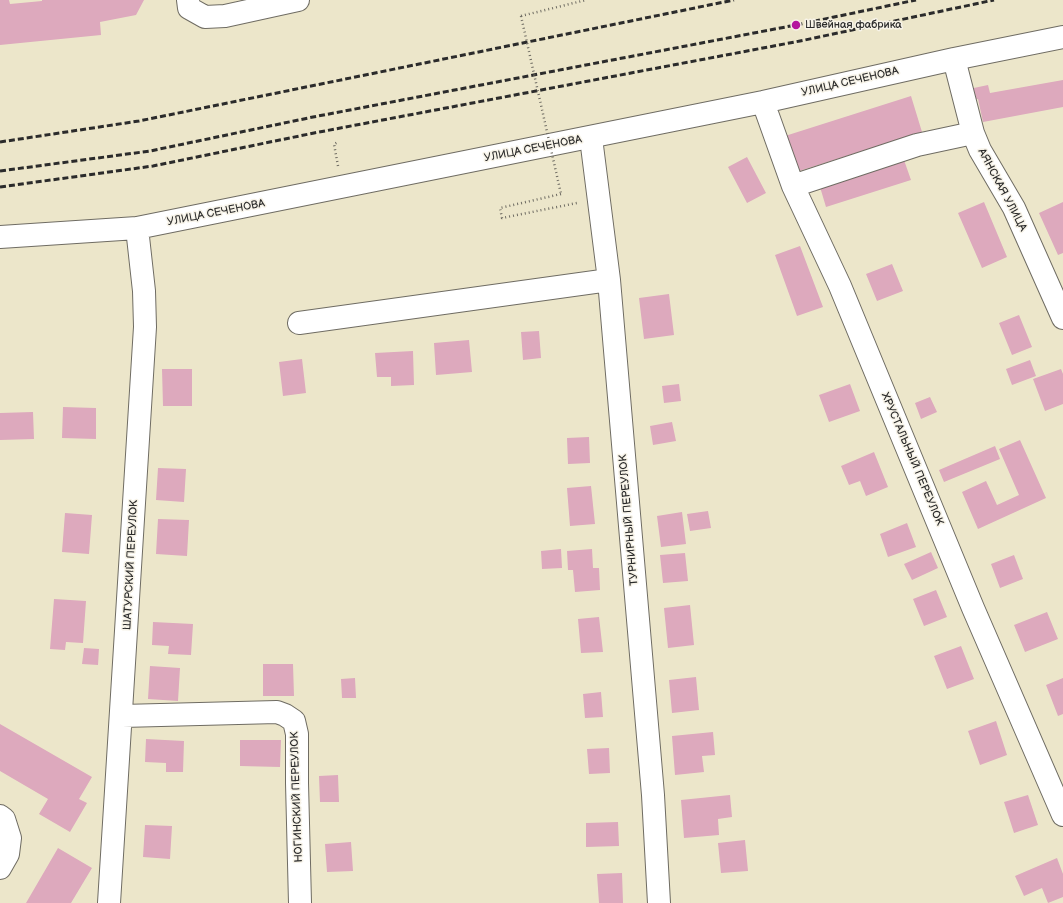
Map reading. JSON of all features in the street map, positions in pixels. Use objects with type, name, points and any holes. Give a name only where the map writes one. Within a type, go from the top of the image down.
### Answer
[{"type":"street","points":[[188,0],[189,8],[205,17],[225,16],[298,0]]},
{"type":"street","name":"УЛИЦА СЕЧЕНОВА","points":[[0,237],[137,228],[301,196],[357,183],[591,138],[763,102],[954,59],[1063,37]]},
{"type":"street","name":"АЯНСКАЯ УЛИЦА","points":[[954,59],[973,133],[980,150],[1014,208],[1063,318]]},
{"type":"street","name":"ХРУСТАЛЬНЫЙ ПЕРЕУЛОК","points":[[763,102],[793,186],[840,286],[973,608],[1063,815]]},
{"type":"street","points":[[793,186],[917,145],[973,133]]},
{"type":"street","name":"ТУРНИРНЫЙ ПЕРЕУЛОК","points":[[591,138],[609,280],[653,795],[659,903]]},
{"type":"street","name":"ШАТУРСКИЙ ПЕРЕУЛОК","points":[[109,903],[122,716],[145,327],[144,292],[137,228]]},
{"type":"street","points":[[299,323],[609,280]]},
{"type":"street","name":"НОГИНСКИЙ ПЕРЕУЛОК","points":[[122,716],[277,712],[294,721],[297,734],[296,783],[300,903]]},
{"type":"street","points":[[0,816],[4,819],[10,838],[8,854],[0,868]]},
{"type":"path","points":[[578,203],[502,218],[500,208],[561,194],[521,16],[586,0]]},
{"type":"building","points":[[0,0],[9,0],[10,4],[42,0],[144,0],[136,15],[100,22],[101,35],[0,45]]},
{"type":"building","points":[[1063,80],[1063,107],[983,122],[978,99],[971,100],[969,89],[988,85],[990,93]]},
{"type":"building","points":[[911,96],[922,132],[796,172],[785,136]]},
{"type":"building","points":[[747,157],[766,193],[747,203],[728,167]]},
{"type":"building","points":[[904,160],[911,180],[826,207],[820,187]]},
{"type":"building","points":[[984,202],[1007,257],[982,268],[958,213]]},
{"type":"building","points":[[1063,202],[1063,253],[1058,255],[1039,213]]},
{"type":"building","points":[[800,246],[823,307],[797,316],[775,255]]},
{"type":"building","points":[[892,264],[903,291],[877,301],[866,274]]},
{"type":"building","points":[[669,294],[674,335],[644,339],[639,298]]},
{"type":"building","points":[[1019,315],[1032,347],[1012,355],[999,323]]},
{"type":"building","points":[[539,331],[541,358],[523,360],[521,332]]},
{"type":"building","points":[[469,340],[472,372],[436,375],[434,343]]},
{"type":"building","points":[[413,351],[414,385],[391,386],[391,377],[377,377],[375,353]]},
{"type":"building","points":[[302,359],[306,393],[283,396],[279,362]]},
{"type":"building","points":[[1030,360],[1036,376],[1012,385],[1006,369]]},
{"type":"building","points":[[162,369],[192,369],[192,406],[163,406]]},
{"type":"building","points":[[1061,369],[1063,374],[1063,404],[1045,411],[1033,379]]},
{"type":"building","points":[[679,384],[681,401],[664,403],[662,386]]},
{"type":"building","points":[[850,384],[860,411],[829,422],[819,395]]},
{"type":"building","points":[[930,397],[937,412],[921,419],[915,403]]},
{"type":"building","points":[[63,407],[96,408],[96,439],[62,438]]},
{"type":"building","points":[[33,412],[34,439],[0,440],[0,413]]},
{"type":"building","points":[[672,422],[676,441],[653,445],[650,426]]},
{"type":"building","points":[[589,437],[590,463],[568,464],[567,438]]},
{"type":"building","points":[[1020,440],[1046,498],[978,529],[962,492],[986,481],[997,505],[1019,495],[999,449]]},
{"type":"building","points":[[995,446],[1000,459],[944,482],[939,470]]},
{"type":"building","points":[[874,452],[888,487],[866,496],[860,481],[849,485],[841,466]]},
{"type":"building","points":[[158,468],[186,469],[184,502],[156,500]]},
{"type":"building","points":[[591,486],[595,524],[570,526],[567,488]]},
{"type":"building","points":[[708,511],[711,528],[690,531],[687,514]]},
{"type":"building","points":[[682,512],[686,544],[661,547],[657,516]]},
{"type":"building","points":[[65,513],[92,515],[89,554],[62,552]]},
{"type":"building","points":[[158,519],[189,520],[187,556],[156,554]]},
{"type":"building","points":[[907,523],[916,547],[888,557],[880,534]]},
{"type":"building","points":[[561,549],[562,568],[542,569],[541,551]]},
{"type":"building","points":[[592,549],[593,568],[599,568],[600,590],[575,592],[573,570],[568,570],[567,551]]},
{"type":"building","points":[[931,552],[938,568],[912,580],[904,564]]},
{"type":"building","points":[[685,553],[688,581],[663,583],[660,555]]},
{"type":"building","points":[[1014,555],[1023,579],[1000,588],[991,564]]},
{"type":"building","points":[[936,590],[947,617],[924,626],[913,599]]},
{"type":"building","points":[[54,599],[86,601],[83,643],[66,642],[65,650],[50,649]]},
{"type":"building","points":[[690,605],[694,645],[668,648],[664,608]]},
{"type":"building","points":[[1047,612],[1058,639],[1025,652],[1014,625]]},
{"type":"building","points":[[599,617],[603,652],[581,653],[578,619]]},
{"type":"building","points":[[153,622],[193,624],[191,655],[168,654],[169,646],[152,645]]},
{"type":"building","points":[[961,646],[974,679],[947,689],[934,656]]},
{"type":"building","points":[[84,648],[99,649],[98,665],[82,664]]},
{"type":"building","points":[[263,664],[293,664],[294,696],[263,696]]},
{"type":"building","points":[[150,666],[180,668],[178,701],[148,699]]},
{"type":"building","points":[[696,677],[699,710],[672,713],[669,680]]},
{"type":"building","points":[[355,678],[356,698],[342,698],[341,679]]},
{"type":"building","points":[[1063,678],[1063,714],[1058,716],[1046,685]]},
{"type":"building","points":[[601,692],[603,717],[585,718],[583,694]]},
{"type":"building","points":[[996,721],[1007,755],[980,765],[968,731]]},
{"type":"building","points":[[0,724],[92,777],[79,799],[87,803],[70,832],[39,814],[48,799],[0,771]]},
{"type":"building","points":[[713,732],[715,755],[702,756],[704,772],[675,775],[672,736]]},
{"type":"building","points":[[146,739],[184,741],[183,772],[166,772],[166,763],[145,762]]},
{"type":"building","points":[[240,740],[281,740],[280,767],[240,766]]},
{"type":"building","points":[[609,748],[610,773],[589,774],[587,749]]},
{"type":"building","points":[[338,775],[339,802],[320,802],[319,776]]},
{"type":"building","points":[[730,795],[732,817],[718,819],[719,835],[684,838],[681,800]]},
{"type":"building","points":[[1028,795],[1038,825],[1014,833],[1004,802]]},
{"type":"building","points":[[618,822],[619,846],[586,847],[586,823]]},
{"type":"building","points":[[145,825],[172,826],[170,859],[143,857]]},
{"type":"building","points":[[745,840],[748,871],[721,873],[718,843]]},
{"type":"building","points":[[351,842],[353,871],[327,872],[325,844]]},
{"type":"building","points":[[58,848],[92,868],[71,903],[26,903]]},
{"type":"building","points":[[1057,858],[1063,874],[1063,897],[1048,903],[1042,888],[1024,896],[1015,876]]},
{"type":"building","points":[[622,873],[623,903],[599,903],[597,874]]},
{"type":"railway","points":[[0,142],[139,121],[734,0]]},
{"type":"railway","points":[[0,171],[150,151],[313,117],[796,25],[916,0]]},
{"type":"railway","points":[[0,187],[153,166],[314,133],[800,41],[994,0]]},
{"type":"place","name":"Швейная фабрика","points":[[796,25]]}]
